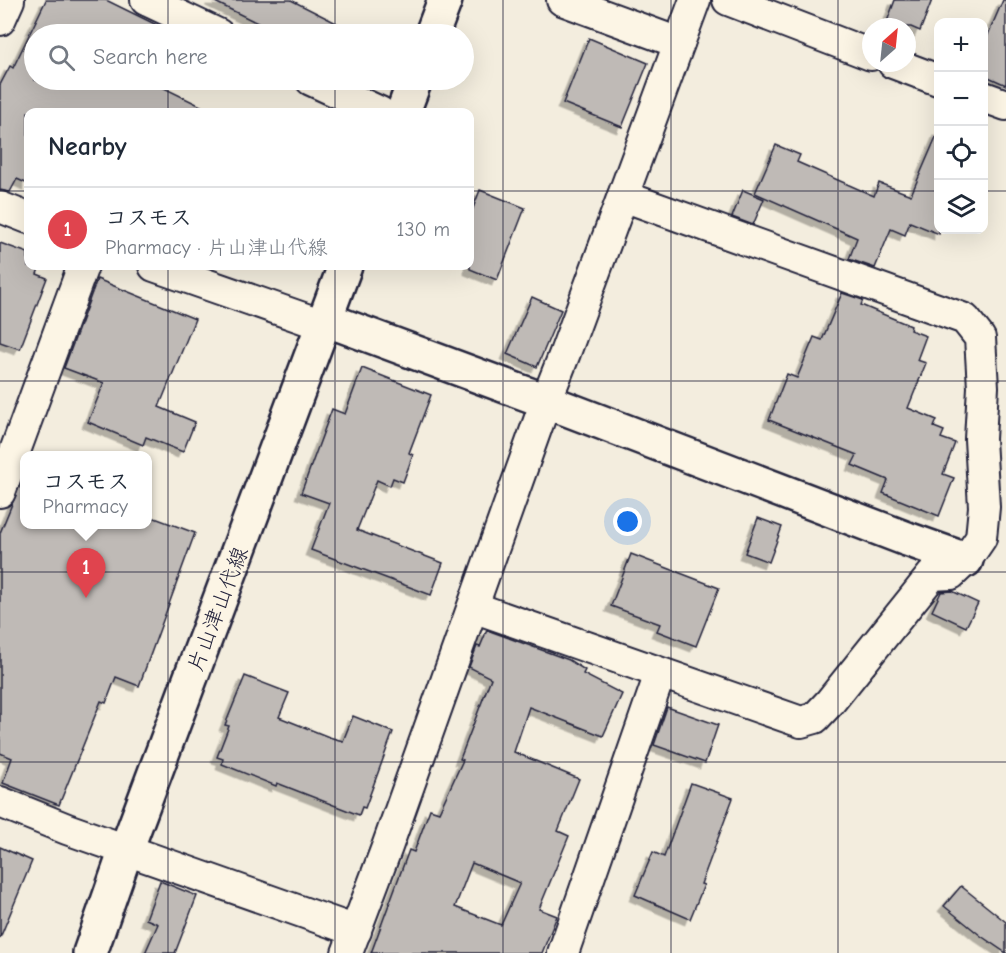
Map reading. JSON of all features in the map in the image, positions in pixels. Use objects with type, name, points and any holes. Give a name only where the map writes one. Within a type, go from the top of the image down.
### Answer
[{"type":"main road","points":[[436,24],[445,0]]},
{"type":"main road","points":[[404,108],[411,90]]},
{"type":"main road","name":"片山津山代線","points":[[90,953],[126,850],[344,270]]},
{"type":"main road","points":[[324,322],[546,401],[966,560]]},
{"type":"street","points":[[0,20],[9,0]]},
{"type":"street","points":[[146,0],[197,24]]},
{"type":"street","points":[[562,0],[679,43]]},
{"type":"street","points":[[0,802],[126,850],[352,942],[546,401],[695,0]]},
{"type":"street","points":[[728,0],[862,52]]},
{"type":"street","points":[[916,72],[934,78]]},
{"type":"street","points":[[333,90],[371,108]]},
{"type":"street","points":[[988,98],[1006,105]]},
{"type":"street","points":[[473,607],[801,722],[815,718],[830,702],[932,575],[951,574],[966,560],[981,538],[984,507],[980,439],[983,387],[980,338],[964,320],[623,196]]},
{"type":"street","points":[[0,207],[24,216]]},
{"type":"street","points":[[2,483],[82,270]]},
{"type":"street","points":[[166,270],[324,322]]},
{"type":"street","points":[[563,953],[660,674]]},
{"type":"building","points":[[46,0],[106,0],[155,24],[34,24]]},
{"type":"building","points":[[211,0],[291,0],[338,24],[260,24]]},
{"type":"building","points":[[895,0],[932,0],[920,31],[916,29],[916,18],[888,18]]},
{"type":"building","points":[[1003,0],[1006,0],[1006,85],[988,77],[988,35]]},
{"type":"building","points":[[589,38],[648,63],[622,127],[563,103]]},
{"type":"building","points":[[24,45],[24,90],[168,90],[205,108],[24,108],[24,182],[17,179],[10,192],[0,190],[0,85],[10,66],[13,68]]},
{"type":"building","points":[[934,142],[934,232],[910,222],[905,235],[891,229],[875,268],[849,259],[857,238],[755,193],[776,145],[800,155],[797,162],[874,196],[879,183],[911,195]]},
{"type":"building","points":[[480,190],[525,208],[497,280],[472,270],[474,206]]},
{"type":"building","points":[[743,190],[764,199],[753,225],[732,217]]},
{"type":"building","points":[[0,243],[24,252],[24,270],[38,270],[37,274],[47,278],[20,349],[0,342]]},
{"type":"building","points":[[97,279],[195,319],[159,407],[195,422],[183,452],[146,437],[143,445],[88,422],[104,383],[64,368]]},
{"type":"building","points":[[842,293],[863,300],[861,305],[911,326],[910,330],[926,336],[917,360],[926,363],[908,408],[937,420],[934,427],[944,431],[941,438],[955,443],[943,474],[954,478],[939,516],[883,493],[888,480],[852,465],[857,455],[769,420],[787,374],[797,378],[814,337],[822,340]]},
{"type":"building","points":[[532,297],[561,310],[537,367],[507,354]]},
{"type":"building","points":[[362,368],[431,395],[409,453],[413,455],[403,482],[393,478],[390,486],[377,480],[357,530],[443,563],[431,595],[311,550],[329,503],[301,493],[332,409],[345,414]]},
{"type":"building","points":[[20,485],[20,529],[152,529],[152,517],[195,533],[139,686],[116,677],[106,703],[101,701],[59,805],[3,783],[12,758],[0,753],[0,533]]},
{"type":"building","points":[[758,518],[782,527],[769,562],[745,553]]},
{"type":"building","points":[[631,554],[719,588],[696,646],[657,631],[660,624],[611,606]]},
{"type":"building","points":[[952,591],[978,603],[966,627],[932,611],[941,592]]},
{"type":"building","points":[[487,630],[569,660],[585,670],[583,674],[622,694],[603,736],[529,707],[514,752],[579,779],[558,831],[569,836],[539,909],[557,916],[542,953],[371,953],[409,850],[414,852],[430,809],[439,812],[463,760],[460,759],[491,678],[469,667],[477,646],[480,647]],"holes":[[[472,863],[520,883],[501,925],[455,907]]]},
{"type":"building","points":[[245,676],[289,693],[279,717],[329,737],[343,741],[353,716],[393,732],[365,808],[362,807],[359,815],[222,764],[223,759],[217,757],[229,726],[225,725]]},
{"type":"building","points":[[667,707],[718,725],[705,763],[654,745]]},
{"type":"building","points":[[691,783],[733,798],[701,884],[704,885],[690,919],[635,895],[653,852],[664,857]]},
{"type":"building","points":[[0,847],[32,861],[0,938]]},
{"type":"building","points":[[160,881],[197,896],[175,953],[145,953],[158,924],[146,919]]},
{"type":"building","points":[[961,886],[1006,922],[1006,953],[944,906]]},
{"type":"place","name":"コスモス","points":[[86,598]]}]
